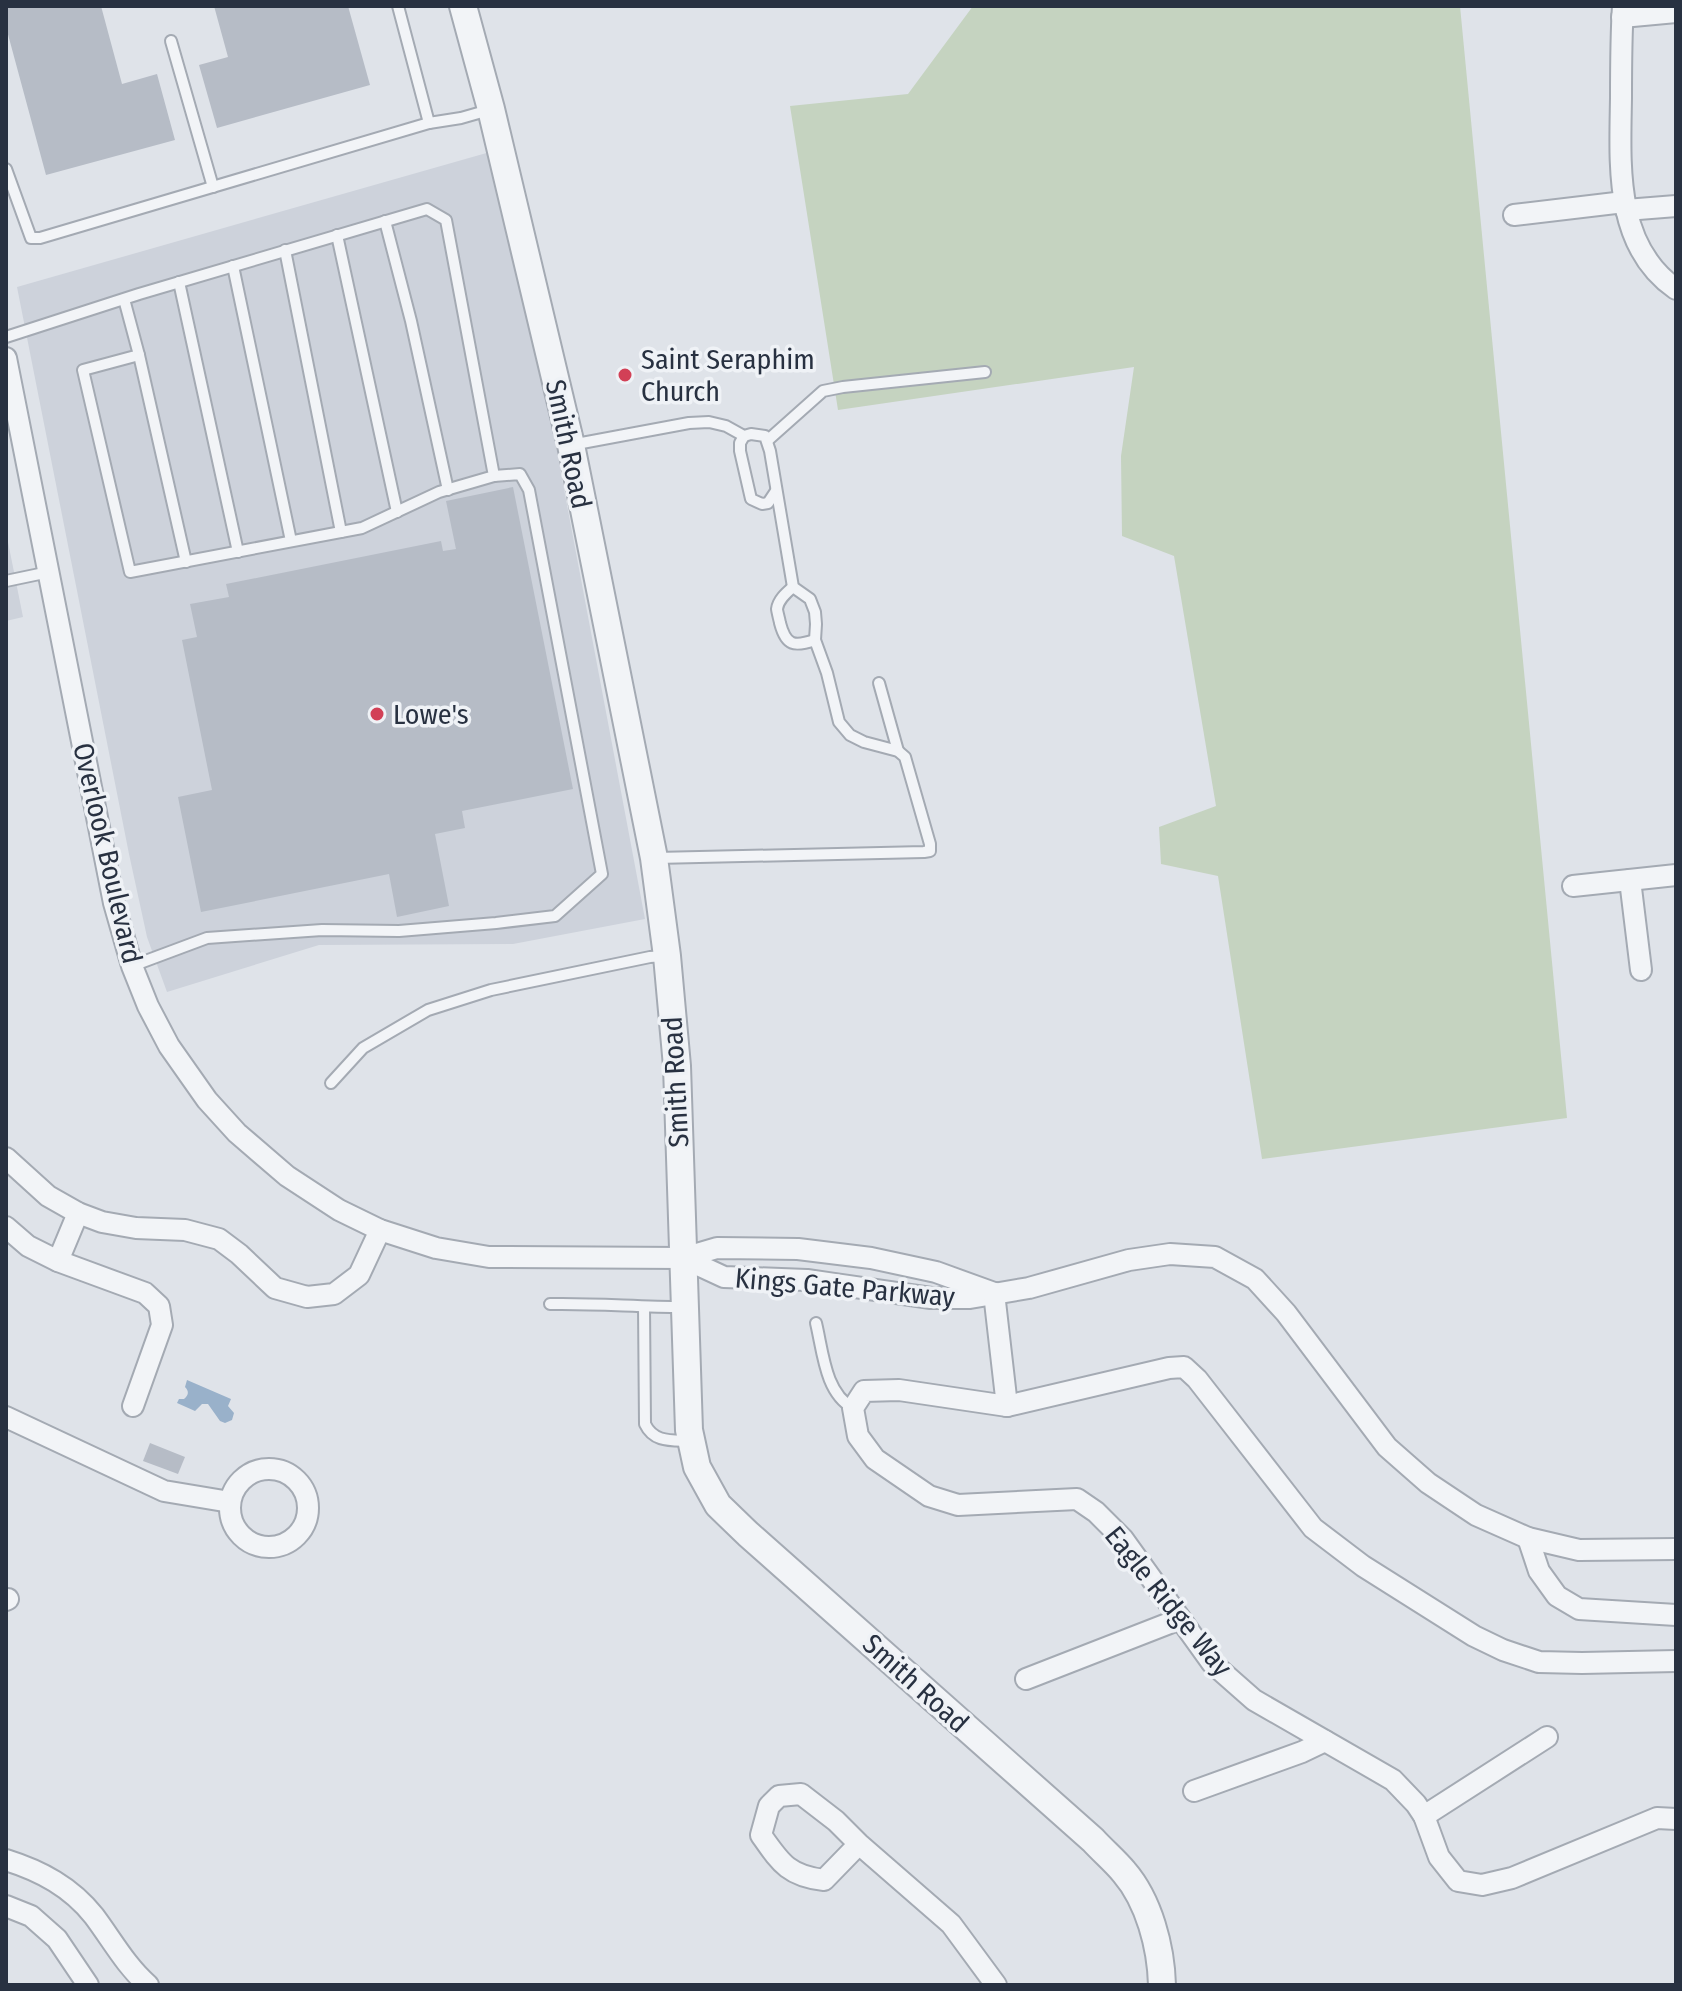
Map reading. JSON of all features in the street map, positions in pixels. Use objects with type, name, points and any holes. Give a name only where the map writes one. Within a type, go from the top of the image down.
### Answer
[{"type":"street","name":"Smith Road","points":[[463,6],[491,109],[571,445],[654,858],[677,1066],[689,1430],[697,1467],[718,1505],[748,1534],[1093,1840],[1126,1874],[1151,1918],[1162,1969],[1162,1985]]},
{"type":"street","points":[[1676,12],[1622,11],[1620,146],[1625,206],[1638,247],[1662,279],[1676,289]]},
{"type":"street","points":[[1514,215],[1625,206],[1676,206]]},
{"type":"street","name":"Overlook Boulevard","points":[[6,358],[114,903],[132,966],[148,1006],[169,1046],[200,1091],[221,1117],[261,1156],[339,1210],[380,1230],[471,1256],[683,1258]]},
{"type":"street","points":[[1573,886],[1676,875]]},
{"type":"street","points":[[1630,880],[1641,970]]},
{"type":"street","points":[[6,1158],[48,1196],[78,1213],[102,1222],[136,1228],[185,1230],[219,1239],[275,1288],[307,1297],[334,1294],[359,1275],[380,1230]]},
{"type":"street","points":[[58,1261],[78,1213]]},
{"type":"street","points":[[6,1227],[28,1246],[58,1261],[145,1293],[159,1306],[162,1325],[133,1406]]},
{"type":"street","name":"Kings Gate Parkway","points":[[683,1258],[717,1248],[798,1249],[884,1260],[936,1272],[994,1293]]},
{"type":"street","name":"Kings Gate Parkway","points":[[683,1258],[724,1277],[807,1280],[931,1298],[970,1298],[1029,1288],[1129,1260],[1170,1254],[1215,1257],[1255,1279],[1286,1313],[1387,1447],[1428,1483],[1476,1515],[1528,1538],[1579,1550],[1676,1549]]},
{"type":"street","points":[[994,1293],[1007,1406]]},
{"type":"street","points":[[853,1408],[864,1391],[899,1390],[1007,1406],[1184,1367],[1197,1379],[1313,1528],[1363,1566],[1474,1636],[1539,1662],[1676,1661]]},
{"type":"street","name":"Eagle Ridge Way","points":[[853,1408],[858,1436],[875,1459],[929,1496],[958,1505],[1077,1499],[1096,1512],[1123,1539],[1212,1663],[1254,1700],[1393,1780],[1424,1816],[1439,1857],[1458,1881],[1482,1885],[1512,1878],[1657,1818],[1676,1819]]},
{"type":"street","points":[[6,1417],[164,1491],[230,1502]]},
{"type":"street","points":[[1528,1538],[1539,1571],[1557,1596],[1579,1609],[1676,1615]]},
{"type":"street","points":[[1026,1679],[1180,1619]]},
{"type":"street","points":[[1424,1816],[1547,1737]]},
{"type":"street","points":[[1194,1791],[1325,1741]]},
{"type":"street","points":[[859,1844],[824,1880],[805,1878],[781,1863],[761,1835],[769,1806],[779,1796],[801,1794],[836,1821],[951,1924],[996,1985]]},
{"type":"street","points":[[6,1860],[33,1868],[66,1887],[92,1914],[133,1972],[148,1985]]},
{"type":"street","points":[[6,1906],[31,1916],[57,1939],[88,1985]]},
{"type":"lane","points":[[398,6],[429,123]]},
{"type":"lane","points":[[171,41],[213,187]]},
{"type":"lane","points":[[6,169],[31,238],[40,238],[429,123],[491,109]]},
{"type":"lane","points":[[6,337],[427,209],[446,220],[494,476]]},
{"type":"lane","points":[[385,221],[411,321],[448,490]]},
{"type":"lane","points":[[337,235],[397,512]]},
{"type":"lane","points":[[285,250],[341,532]]},
{"type":"lane","points":[[233,266],[291,541]]},
{"type":"lane","points":[[179,282],[238,552]]},
{"type":"lane","points":[[124,299],[186,562]]},
{"type":"lane","points":[[132,966],[207,938],[322,930],[399,931],[555,916],[602,874],[529,490],[520,474],[494,476],[448,490],[362,528],[130,572],[83,370],[139,355]]},
{"type":"lane","points":[[768,440],[823,391],[985,372]]},
{"type":"lane","points":[[571,445],[709,422],[726,426],[744,436],[765,436],[793,587],[810,599],[816,624],[815,640],[839,722],[850,735],[898,751],[905,757],[930,844],[930,851],[924,852],[654,858]]},
{"type":"lane","points":[[744,436],[740,451],[751,499],[768,503],[776,491]]},
{"type":"lane","points":[[6,581],[49,572]]},
{"type":"lane","points":[[793,587],[781,599],[777,610],[783,633],[789,642],[795,644],[815,640]]},
{"type":"lane","points":[[879,683],[898,751]]},
{"type":"lane","points":[[331,1083],[363,1048],[428,1010],[491,990],[667,956]]},
{"type":"lane","points":[[550,1304],[684,1307]]},
{"type":"lane","points":[[644,1307],[645,1424],[649,1433],[658,1439],[691,1441]]},
{"type":"lane","points":[[816,1323],[832,1386],[843,1403],[853,1408]]},
{"type":"shaded area","points":[[490,152],[551,420],[645,919],[513,944],[319,945],[167,992],[147,937],[129,854],[17,287]]},
{"type":"shaded area","points":[[6,532],[23,617],[6,621]]},
{"type":"green space","points":[[973,6],[1460,6],[1567,1118],[1262,1159],[1218,876],[1161,864],[1159,827],[1216,806],[1174,556],[1122,536],[1121,456],[1134,367],[838,410],[790,106],[908,94]]},
{"type":"water","points":[[187,1380],[231,1399],[228,1406],[234,1413],[232,1420],[225,1423],[220,1421],[208,1404],[202,1404],[195,1411],[177,1403],[188,1394],[185,1387]]},
{"type":"building","points":[[6,6],[101,6],[122,84],[157,74],[175,140],[46,175],[6,27]]},
{"type":"building","points":[[214,6],[348,6],[370,85],[217,128],[199,65],[228,57]]},
{"type":"building","name":"Lowe's","points":[[513,487],[573,789],[462,811],[465,828],[435,834],[449,906],[397,917],[389,874],[201,912],[178,797],[212,790],[182,640],[197,637],[190,604],[229,597],[226,584],[441,541],[443,551],[456,549],[446,501]]},
{"type":"building","points":[[150,1443],[185,1457],[178,1474],[143,1461]]},
{"type":"place","name":"Saint Seraphim Church","points":[[625,375]]},
{"type":"place","name":"Lowe's","points":[[377,714]]}]
